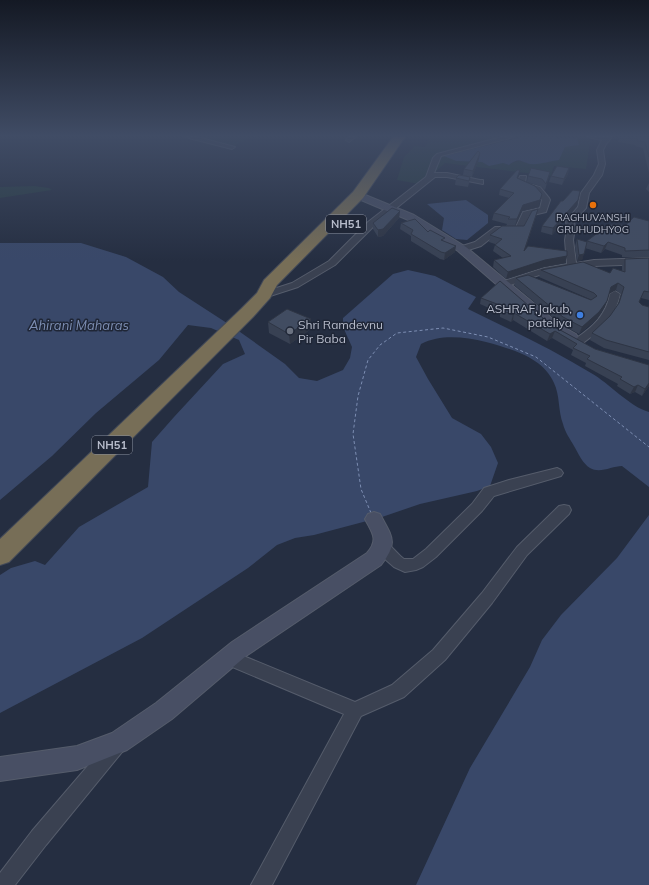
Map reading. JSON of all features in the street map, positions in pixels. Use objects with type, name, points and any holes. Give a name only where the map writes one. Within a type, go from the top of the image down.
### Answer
[{"type":"highway","name":"NH51","points":[[7,548],[264,296],[278,290],[297,276],[363,197],[374,178]]},
{"type":"highway","name":"NH51","points":[[363,197],[382,184],[386,178]]},
{"type":"street","points":[[264,296],[295,285],[332,263],[371,224],[429,178]]},
{"type":"street","points":[[463,178],[480,182]]},
{"type":"street","points":[[462,249],[478,244],[498,230],[518,229],[526,214],[543,210],[546,200],[537,189],[521,184],[523,178]]},
{"type":"street","points":[[572,266],[569,240],[571,228],[570,221],[582,208],[585,194],[596,178]]},
{"type":"street","points":[[363,197],[410,217],[462,249],[555,328],[592,348]]},
{"type":"street","points":[[504,284],[547,270],[572,266],[594,263],[648,261]]},
{"type":"street","points":[[528,276],[542,282]]},
{"type":"street","points":[[579,341],[595,330],[606,318],[614,304],[615,294]]},
{"type":"street","points":[[384,548],[398,563],[405,566],[413,565],[436,551],[454,530],[483,503],[489,492],[557,473]]},
{"type":"street","points":[[261,885],[355,710],[398,691],[439,655],[487,598],[522,551],[564,510]]},
{"type":"street","points":[[0,769],[76,758],[119,742],[164,711],[239,649],[374,559],[384,548],[384,542],[374,519]]},
{"type":"street","points":[[229,658],[355,710]]},
{"type":"street","points":[[3,885],[39,838],[119,742]]},
{"type":"shaded area","points":[[398,178],[428,178],[419,184],[397,180]]},
{"type":"shaded area","points":[[34,186],[49,188],[52,190],[0,198],[0,187]]},
{"type":"water","points":[[466,200],[488,215],[488,223],[467,240],[456,239],[442,230],[444,218],[427,204]]},
{"type":"water","name":"Ahirani Maharas","points":[[0,243],[81,243],[126,257],[163,277],[179,292],[233,327],[285,364],[299,378],[317,381],[343,370],[350,358],[352,347],[343,327],[343,318],[393,274],[408,270],[435,276],[476,297],[468,309],[576,364],[598,377],[634,405],[649,412],[649,487],[622,466],[594,470],[585,464],[564,427],[554,383],[549,374],[534,360],[516,351],[478,340],[453,337],[429,341],[421,344],[416,357],[452,418],[481,434],[491,447],[498,463],[490,486],[477,491],[420,504],[382,517],[314,535],[295,538],[277,545],[248,568],[142,638],[0,713],[0,575],[11,568],[35,561],[45,565],[79,527],[148,487],[152,442],[223,364],[245,354],[239,340],[211,328],[188,325],[159,360],[96,413],[52,456],[0,500]]},
{"type":"water","points":[[649,515],[649,885],[416,885],[470,768],[530,667],[542,640],[561,615],[617,558]]},
{"type":"building","points":[[457,178],[470,178],[469,181]]},
{"type":"building","points":[[510,178],[518,178],[535,186],[542,194],[540,200],[523,205],[517,219],[508,219],[510,217],[494,213],[514,193],[500,189]]},
{"type":"building","points":[[539,178],[548,178],[546,184],[542,179]]},
{"type":"building","points":[[573,190],[580,191],[578,200],[553,228],[542,226],[561,201],[563,201]]},
{"type":"building","points":[[392,208],[400,211],[383,229],[378,230],[373,223]]},
{"type":"building","points":[[538,209],[524,251],[528,246],[567,251],[567,256],[545,260],[508,272],[494,260],[511,256],[495,245],[502,239],[490,235],[502,226],[524,226],[532,211]]},
{"type":"building","points":[[634,217],[649,221],[649,250],[625,251],[625,248],[608,242],[604,246],[587,241],[608,225],[619,224],[625,226]]},
{"type":"building","points":[[415,219],[428,232],[430,230],[445,238],[441,240],[456,246],[445,253],[441,252],[411,234],[413,230],[401,223]]},
{"type":"building","points":[[577,239],[587,242],[584,254],[579,255]]},
{"type":"building","points":[[649,258],[649,292],[644,291],[639,302],[642,305],[649,307],[649,352],[606,340],[592,333],[610,316],[619,303],[624,287],[618,283],[611,287],[607,301],[599,312],[582,327],[563,317],[516,278],[528,275],[591,300],[597,296],[594,293],[541,270],[583,262],[610,273],[613,268],[625,272],[625,259]]},
{"type":"building","points":[[500,281],[551,325],[595,349],[649,365],[649,383],[645,389],[638,385],[634,387],[620,379],[622,377],[587,359],[590,356],[573,348],[577,344],[555,331],[550,334],[514,313],[513,315],[501,310],[505,307],[481,298]]},
{"type":"building","points":[[287,309],[311,319],[289,334],[268,322]]},
{"type":"ferry route","points":[[371,513],[361,489],[353,434],[358,396],[368,360],[380,345],[397,333],[443,328],[488,337],[536,357],[649,447]]},
{"type":"place","name":"RAGHUVANSHI GRUHUDHYOG","points":[[593,205]]},
{"type":"place","name":"ASHRAF,Jakub, pateliya","points":[[580,315]]},
{"type":"place","name":"Shri Ramdevnu Pir Baba","points":[[290,331]]}]
